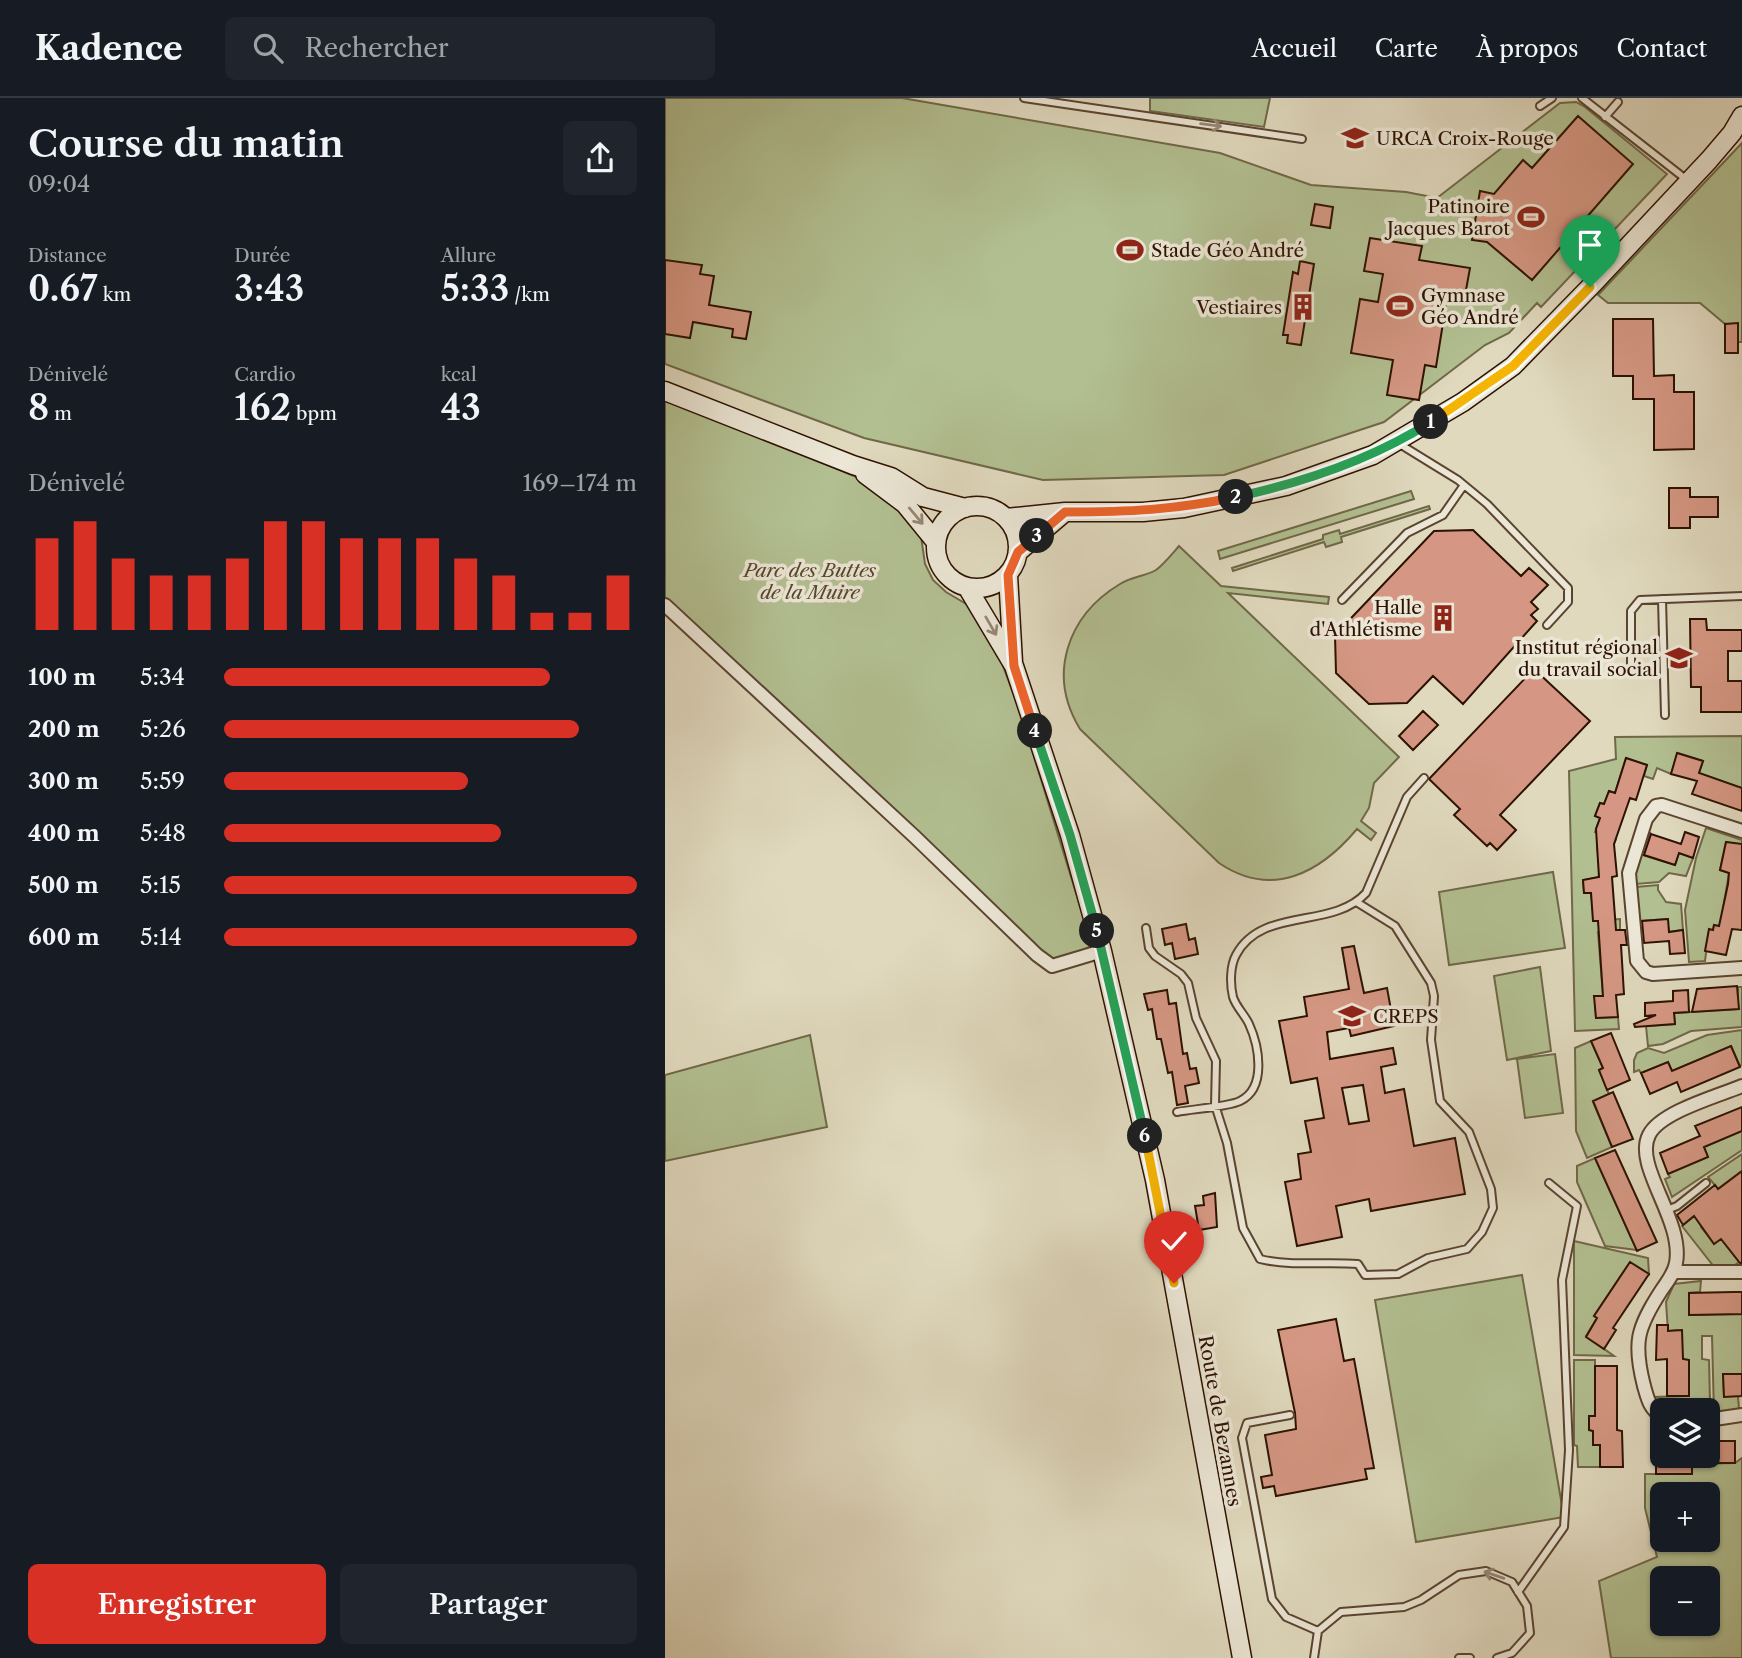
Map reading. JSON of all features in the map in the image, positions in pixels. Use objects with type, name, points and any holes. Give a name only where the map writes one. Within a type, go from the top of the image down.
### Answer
[{"type":"street","points":[[1006,518],[1065,512],[1143,512],[1184,508],[1286,486],[1373,455],[1463,402],[1513,366],[1733,133],[1742,116]]},
{"type":"street","points":[[665,391],[853,466],[891,477],[923,496],[965,508],[987,507],[1006,518],[1014,528],[1018,552]]},
{"type":"street","points":[[853,466],[905,504],[936,542],[940,565],[956,583],[967,587],[993,585],[1008,575],[1018,552],[1065,512]]},
{"type":"street","points":[[936,542],[946,521],[965,508]]},
{"type":"street","name":"Route de Bezannes","points":[[1008,575],[1014,666]]},
{"type":"street","name":"Route de Bezannes","points":[[967,587],[1014,666],[1070,835],[1103,951],[1155,1180],[1242,1658]]},
{"type":"street","points":[[665,606],[915,837],[1037,955],[1052,966],[1103,951]]},
{"type":"street","points":[[1742,831],[1663,805],[1656,806],[1648,813],[1629,873],[1637,961],[1640,967],[1653,974],[1742,968]]},
{"type":"street","points":[[1650,1405],[1636,1344],[1645,1317],[1674,1272],[1676,1236],[1646,1160],[1648,1136],[1657,1123],[1664,1119],[1742,1086]]},
{"type":"street","points":[[1674,1272],[1742,1272]]},
{"type":"street","points":[[1720,1418],[1742,1415]]},
{"type":"lane","points":[[1024,98],[1302,139]]},
{"type":"lane","points":[[1541,106],[1552,98]]},
{"type":"lane","points":[[1581,98],[1689,181]]},
{"type":"lane","points":[[1605,117],[1618,102]]},
{"type":"lane","points":[[1396,442],[1464,485],[1487,504],[1568,588],[1569,602],[1546,625]]},
{"type":"lane","points":[[1342,600],[1408,533],[1443,515],[1464,485]]},
{"type":"lane","points":[[1631,673],[1631,611],[1640,600],[1742,596]]},
{"type":"lane","points":[[1662,599],[1665,715]]},
{"type":"lane","points":[[1177,1112],[1240,1101],[1254,1089],[1259,1069],[1257,1044],[1249,1023],[1233,998],[1231,970],[1236,955],[1265,928],[1344,910],[1357,902],[1366,893],[1407,797],[1425,778]]},
{"type":"lane","points":[[1146,928],[1149,948],[1155,956],[1181,974],[1188,984],[1196,1018],[1216,1061],[1215,1105],[1227,1143],[1243,1228],[1260,1259],[1286,1265],[1326,1261],[1358,1264],[1365,1275],[1398,1274],[1428,1258],[1467,1249],[1482,1232],[1493,1208],[1491,1189],[1469,1132],[1440,1101],[1431,1040],[1434,996],[1431,983],[1395,926],[1357,902]]},
{"type":"lane","points":[[1518,1592],[1564,1527],[1569,1450],[1562,1280],[1577,1206],[1549,1183]]},
{"type":"lane","points":[[1667,1210],[1677,1206],[1706,1183]]},
{"type":"lane","points":[[1290,1415],[1247,1423],[1242,1438],[1272,1599],[1286,1616],[1318,1632]]},
{"type":"lane","points":[[1314,1658],[1318,1632],[1341,1612],[1404,1607],[1421,1600],[1459,1575],[1486,1571],[1512,1582],[1527,1606],[1530,1633],[1512,1653],[1497,1658]]},
{"type":"lane","points":[[1459,1658],[1470,1658]]},
{"type":"green space","name":"Stade Géo André","points":[[665,98],[902,98],[1220,153],[1311,185],[1406,192],[1437,198],[1560,103],[1576,102],[1667,174],[1541,307],[1537,303],[1509,333],[1485,345],[1384,422],[1224,475],[1043,480],[864,438],[665,364]]},
{"type":"green space","points":[[1150,98],[1270,98],[1264,127],[1150,111]]},
{"type":"green space","points":[[1742,143],[1742,342],[1738,342],[1738,324],[1725,324],[1700,303],[1608,303],[1598,295]]},
{"type":"green space","name":"Parc des Buttes de la Muire","points":[[665,398],[859,478],[880,491],[920,529],[925,564],[933,580],[946,592],[973,608],[993,640],[1019,708],[1092,945],[1065,962],[1047,958],[665,601]]},
{"type":"green space","points":[[1411,491],[1414,499],[1220,559],[1218,551]]},
{"type":"green space","points":[[1429,506],[1430,509],[1341,537],[1342,542],[1326,547],[1324,542],[1233,571],[1232,568],[1323,539],[1323,535],[1339,530],[1340,534]]},
{"type":"green space","points":[[1179,546],[1221,586],[1329,597],[1328,604],[1228,593],[1399,757],[1374,783],[1369,808],[1361,821],[1376,833],[1371,840],[1357,829],[1327,858],[1294,876],[1276,880],[1239,874],[1219,863],[1080,729],[1070,709],[1065,688],[1064,668],[1075,630],[1102,597],[1124,582],[1156,570]]},
{"type":"green space","points":[[1742,736],[1742,788],[1699,773],[1703,761],[1678,753],[1671,774],[1657,768],[1653,779],[1644,776],[1647,765],[1626,758],[1615,793],[1609,791],[1604,804],[1600,803],[1595,816],[1600,818],[1595,832],[1616,839],[1614,844],[1597,845],[1598,855],[1603,855],[1599,877],[1583,880],[1584,892],[1591,893],[1594,921],[1620,919],[1620,930],[1598,932],[1603,996],[1595,997],[1596,1018],[1618,1017],[1619,1029],[1575,1031],[1569,771],[1616,759],[1615,737]]},
{"type":"green space","points":[[1706,828],[1742,840],[1742,845],[1726,842],[1720,870],[1729,873],[1720,927],[1714,925],[1713,930],[1709,930],[1705,961],[1689,962],[1685,910],[1696,858]]},
{"type":"green space","points":[[1647,833],[1650,833],[1643,855],[1675,865],[1679,853],[1693,858],[1686,876],[1669,873],[1659,882],[1636,884],[1635,872]]},
{"type":"green space","points":[[1553,872],[1565,948],[1449,965],[1439,892]]},
{"type":"green space","points":[[1658,885],[1658,890],[1666,902],[1681,904],[1683,930],[1669,932],[1667,919],[1639,921],[1636,887]]},
{"type":"green space","points":[[1540,967],[1551,1051],[1507,1060],[1494,976]]},
{"type":"green space","points":[[1738,987],[1742,987],[1742,1027],[1691,1031],[1663,1044],[1648,1046],[1646,1026],[1675,1024],[1674,1013],[1738,1009]]},
{"type":"green space","points":[[1742,1030],[1740,1066],[1731,1046],[1672,1071],[1668,1062],[1641,1073],[1639,1070],[1634,1072],[1637,1053],[1648,1048],[1664,1053],[1707,1035]]},
{"type":"green space","points":[[810,1035],[827,1127],[665,1161],[665,1075]]},
{"type":"green space","points":[[1591,1041],[1603,1068],[1599,1070],[1609,1094],[1593,1102],[1612,1147],[1587,1158],[1576,1131],[1575,1048]]},
{"type":"green space","points":[[1555,1054],[1563,1113],[1525,1118],[1517,1059]]},
{"type":"green space","points":[[1742,1131],[1742,1150],[1672,1197],[1665,1179],[1670,1177],[1668,1174],[1708,1157],[1704,1147]]},
{"type":"green space","points":[[1742,1154],[1742,1171],[1718,1189],[1708,1177]]},
{"type":"green space","points":[[1595,1158],[1637,1250],[1605,1246],[1577,1182],[1577,1166]]},
{"type":"green space","points":[[1711,1203],[1701,1227],[1714,1243],[1721,1239],[1739,1262],[1731,1268],[1715,1268],[1682,1226]]},
{"type":"green space","points":[[1574,1241],[1648,1258],[1649,1274],[1630,1262],[1594,1316],[1597,1318],[1586,1336],[1614,1356],[1574,1355]]},
{"type":"green space","points":[[1522,1275],[1564,1517],[1416,1542],[1375,1300]]},
{"type":"green space","points":[[1701,1281],[1700,1292],[1689,1293],[1689,1315],[1742,1314],[1742,1374],[1723,1375],[1724,1396],[1738,1396],[1739,1409],[1720,1412],[1720,1398],[1714,1398],[1712,1336],[1702,1336],[1702,1359],[1709,1360],[1710,1398],[1654,1397],[1689,1396],[1689,1360],[1679,1359],[1682,1334],[1678,1330],[1668,1331],[1666,1302],[1674,1284]]},
{"type":"green space","points":[[1574,1360],[1595,1360],[1595,1416],[1589,1416],[1589,1430],[1593,1431],[1593,1445],[1600,1445],[1600,1467],[1578,1467],[1577,1446],[1574,1445]]},
{"type":"green space","points":[[1742,1458],[1742,1658],[1611,1658],[1599,1581],[1657,1557],[1656,1552],[1720,1552],[1720,1482],[1650,1482],[1650,1528],[1645,1508],[1645,1474],[1692,1474],[1692,1468],[1720,1468],[1720,1463],[1735,1463]]},
{"type":"building","name":"Patinoire Jacques Barot","points":[[1578,116],[1633,164],[1532,280],[1487,242],[1472,240],[1480,191],[1494,194],[1523,160],[1532,168]]},
{"type":"building","points":[[1315,204],[1333,207],[1330,228],[1311,225]]},
{"type":"building","name":"Gymnase Géo André","points":[[1370,238],[1422,246],[1419,260],[1470,268],[1464,301],[1447,298],[1436,367],[1425,365],[1419,400],[1387,395],[1393,360],[1351,353],[1360,299],[1378,302],[1383,274],[1364,271]]},
{"type":"building","points":[[665,260],[702,265],[700,274],[714,276],[709,305],[751,312],[746,339],[732,337],[733,329],[693,322],[690,338],[665,334]]},
{"type":"building","name":"Vestiaires","points":[[1300,261],[1314,264],[1301,345],[1287,343],[1288,335],[1283,335],[1293,272],[1298,274]]},
{"type":"building","points":[[1613,319],[1653,319],[1654,376],[1674,375],[1674,392],[1694,392],[1694,449],[1654,450],[1654,399],[1633,399],[1633,376],[1613,376]]},
{"type":"building","points":[[1738,323],[1738,353],[1725,353],[1725,324]]},
{"type":"building","points":[[1669,488],[1690,488],[1690,497],[1718,497],[1718,517],[1690,517],[1690,528],[1669,528]]},
{"type":"building","name":"Halle d'Athlétisme","points":[[1473,530],[1521,576],[1529,568],[1548,585],[1531,602],[1538,609],[1531,615],[1537,621],[1463,704],[1433,676],[1407,703],[1369,704],[1336,673],[1335,635],[1434,531]]},
{"type":"building","points":[[1690,619],[1706,619],[1707,630],[1742,630],[1742,651],[1728,651],[1728,681],[1742,681],[1742,712],[1701,712],[1701,687],[1691,687]]},
{"type":"building","points":[[1534,669],[1590,721],[1500,815],[1516,830],[1497,850],[1490,843],[1487,846],[1454,815],[1460,809],[1429,779]]},
{"type":"building","points":[[1423,711],[1438,725],[1413,750],[1399,736]]},
{"type":"building","points":[[1677,753],[1703,761],[1699,773],[1742,788],[1742,811],[1692,794],[1697,781],[1671,774]]},
{"type":"building","points":[[1626,758],[1647,765],[1636,800],[1630,798],[1614,844],[1617,876],[1612,877],[1616,930],[1625,930],[1627,945],[1621,945],[1624,994],[1616,995],[1618,1017],[1596,1018],[1594,996],[1603,996],[1598,921],[1593,921],[1591,893],[1584,893],[1583,880],[1599,877],[1596,829],[1600,818],[1595,816],[1609,791],[1615,793]]},
{"type":"building","points":[[1685,832],[1699,837],[1693,858],[1679,853],[1675,865],[1644,855],[1651,834],[1681,844]]},
{"type":"building","points":[[1726,842],[1742,844],[1742,930],[1732,929],[1726,955],[1705,951],[1709,929],[1713,930],[1714,925],[1719,926],[1728,884],[1729,873],[1720,870]]},
{"type":"building","points":[[1668,919],[1669,932],[1683,930],[1685,953],[1670,954],[1669,941],[1644,943],[1642,921]]},
{"type":"building","points":[[1186,924],[1189,940],[1195,938],[1198,954],[1175,959],[1172,943],[1165,945],[1162,929]]},
{"type":"building","points":[[1354,946],[1364,993],[1387,988],[1394,1026],[1351,1036],[1349,1028],[1327,1032],[1330,1059],[1393,1048],[1396,1064],[1381,1067],[1385,1093],[1404,1089],[1414,1146],[1455,1138],[1465,1194],[1371,1211],[1369,1199],[1336,1206],[1342,1237],[1297,1246],[1285,1182],[1301,1179],[1298,1154],[1311,1152],[1305,1121],[1324,1118],[1317,1078],[1291,1083],[1279,1021],[1307,1016],[1304,997],[1349,989],[1342,948]],"holes":[[[1363,1085],[1369,1121],[1349,1124],[1342,1088]]]},
{"type":"building","points":[[1737,986],[1739,1009],[1692,1012],[1697,989]]},
{"type":"building","points":[[1167,990],[1169,1004],[1176,1003],[1183,1054],[1187,1053],[1190,1069],[1196,1068],[1199,1083],[1185,1086],[1188,1103],[1177,1105],[1172,1072],[1168,1073],[1161,1039],[1157,1039],[1152,1009],[1148,1010],[1144,994]]},
{"type":"building","points":[[1688,990],[1689,1012],[1674,1013],[1675,1024],[1635,1027],[1634,1024],[1656,1015],[1645,1016],[1645,1003],[1673,1001],[1673,991]]},
{"type":"building","points":[[1611,1033],[1630,1080],[1607,1090],[1599,1070],[1603,1068],[1591,1041]]},
{"type":"building","points":[[1731,1046],[1740,1067],[1681,1092],[1677,1082],[1650,1094],[1641,1073],[1668,1062],[1672,1071]]},
{"type":"building","points":[[1613,1092],[1633,1139],[1612,1147],[1593,1101]]},
{"type":"building","points":[[1742,1107],[1742,1131],[1704,1147],[1708,1157],[1668,1174],[1660,1153],[1700,1136],[1695,1126]]},
{"type":"building","points":[[1615,1150],[1657,1242],[1637,1251],[1595,1158]]},
{"type":"building","points":[[1742,1171],[1740,1263],[1721,1239],[1714,1244],[1694,1216],[1683,1225],[1677,1215],[1715,1185],[1718,1189]]},
{"type":"building","points":[[1215,1193],[1217,1227],[1199,1230],[1195,1206],[1204,1205],[1203,1196]]},
{"type":"building","points":[[1630,1262],[1649,1274],[1613,1328],[1616,1330],[1604,1349],[1586,1337],[1597,1318],[1594,1316]]},
{"type":"building","points":[[1742,1292],[1742,1314],[1689,1315],[1689,1293]]},
{"type":"building","points":[[1336,1319],[1344,1361],[1354,1359],[1374,1468],[1365,1469],[1367,1479],[1276,1496],[1274,1486],[1263,1488],[1261,1477],[1272,1475],[1265,1435],[1296,1429],[1278,1330]]},
{"type":"building","points":[[1657,1325],[1668,1325],[1668,1331],[1682,1330],[1683,1359],[1689,1360],[1689,1396],[1667,1396],[1667,1359],[1656,1360]]},
{"type":"building","points":[[1595,1366],[1617,1366],[1617,1430],[1622,1431],[1623,1467],[1600,1467],[1600,1445],[1593,1445],[1589,1416],[1595,1416]]},
{"type":"building","points":[[1723,1374],[1742,1374],[1742,1396],[1724,1397]]},
{"type":"building","points":[[1720,1441],[1735,1441],[1735,1463],[1720,1463]]},
{"type":"building","points":[[1656,1468],[1692,1468],[1692,1474],[1656,1474]]},
{"type":"place","name":"URCA Croix-Rouge","points":[[1355,138]]},
{"type":"place","name":"Patinoire Jacques Barot","points":[[1531,217]]},
{"type":"place","name":"Stade Géo André","points":[[1130,250]]},
{"type":"place","name":"Gymnase Géo André","points":[[1400,306]]},
{"type":"place","name":"Vestiaires","points":[[1303,307]]},
{"type":"place","name":"Halle d'Athlétisme","points":[[1443,618]]},
{"type":"place","name":"Institut régional du travail social","points":[[1679,658]]},
{"type":"place","name":"CREPS","points":[[1352,1016]]},
{"type":"route","points":[[1174,1283],[1155,1180],[1103,951],[1070,835],[1014,666],[1008,575],[1016,562],[1018,552],[1065,512],[1143,512],[1184,508],[1286,486],[1373,455],[1463,402],[1513,366],[1590,287]]}]
